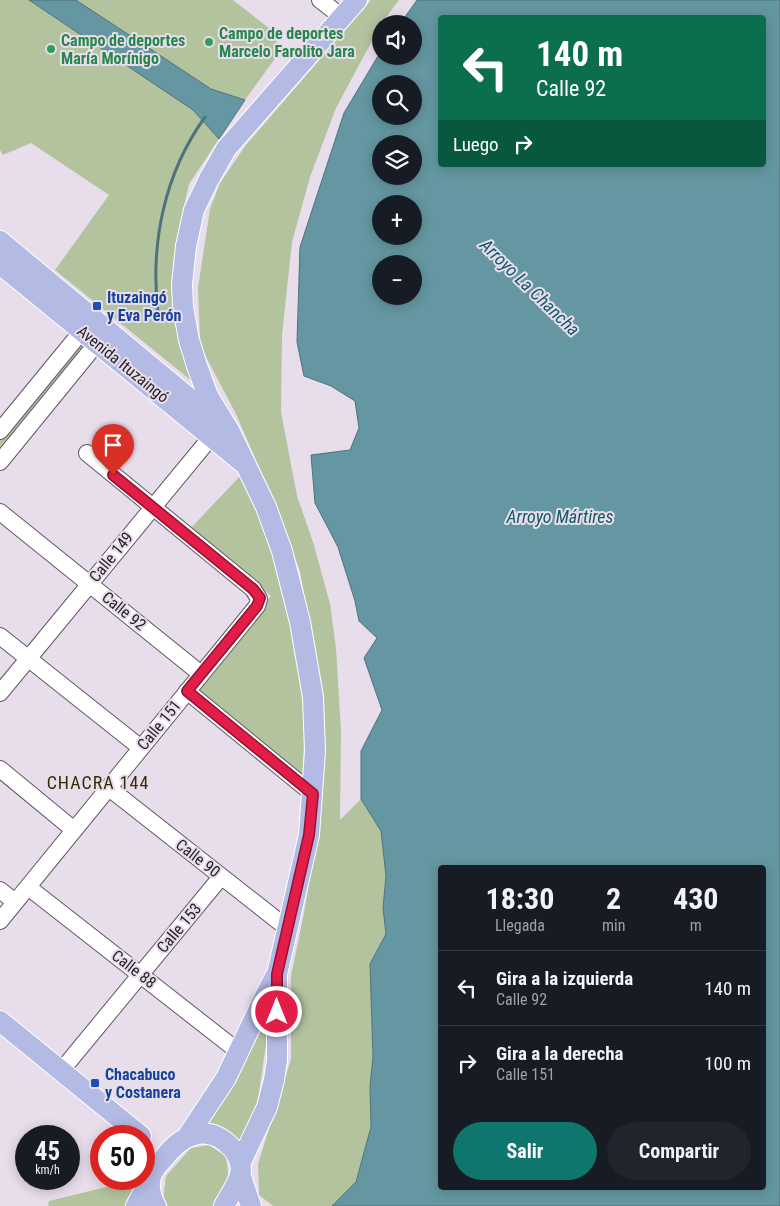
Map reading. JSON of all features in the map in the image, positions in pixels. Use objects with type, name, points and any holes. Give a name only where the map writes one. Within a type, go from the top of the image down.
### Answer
[{"type":"main road","points":[[224,1206],[267,1107],[274,1080],[277,1060],[277,974],[309,835],[315,751],[313,697],[300,622],[282,551],[266,506],[230,432],[208,396],[189,340],[183,307],[182,284],[186,246],[194,210],[226,149],[357,0]]},
{"type":"main road","name":"Avenida Ituzaingó","points":[[0,241],[93,333]]},
{"type":"main road","name":"Avenida Ituzaingó","points":[[0,264],[93,333],[211,427],[245,465]]},
{"type":"main road","name":"Avenida Ituzaingó","points":[[211,427],[230,432]]},
{"type":"main road","points":[[155,1174],[216,1095],[277,974]]},
{"type":"main road","points":[[0,1021],[127,1125]]},
{"type":"main road","points":[[0,1037],[109,1125]]},
{"type":"main road","points":[[155,1142],[180,1142],[204,1133],[214,1135],[228,1143],[237,1153],[251,1206]]},
{"type":"main road","points":[[136,1206],[144,1190]]},
{"type":"main road","points":[[152,1190],[156,1206]]},
{"type":"street","points":[[320,0],[342,17]]},
{"type":"street","points":[[0,431],[93,333]]},
{"type":"street","points":[[0,462],[93,333]]},
{"type":"street","name":"Calle 149","points":[[0,693],[152,507],[211,427]]},
{"type":"street","points":[[87,453],[152,507]]},
{"type":"street","name":"Calle 151","points":[[0,921],[257,606],[260,598],[253,589],[152,507]]},
{"type":"street","name":"Calle 92","points":[[0,512],[201,674]]},
{"type":"street","points":[[0,636],[141,748]]},
{"type":"street","points":[[187,691],[313,794]]},
{"type":"street","points":[[0,769],[74,830]]},
{"type":"street","name":"Calle 90","points":[[108,788],[287,928]]},
{"type":"street","name":"Calle 153","points":[[61,1071],[222,877]]},
{"type":"street","name":"Calle 88","points":[[28,887],[239,1052]]},
{"type":"street","points":[[0,890],[15,902]]},
{"type":"green space","points":[[0,0],[29,0],[193,110],[219,139],[189,184],[175,246],[175,302],[193,382],[55,270],[109,195],[31,143],[3,155],[0,150]]},
{"type":"green space","name":"Campo de deportes Marcelo Farolito Jara","points":[[76,0],[233,0],[274,32],[279,53],[245,100],[211,89]]},
{"type":"green space","points":[[371,0],[399,0],[388,15],[372,15],[372,41],[336,108],[310,177],[292,242],[282,335],[281,412],[297,496],[314,545],[330,604],[336,648],[341,731],[340,820],[361,799],[381,831],[386,876],[383,908],[386,934],[370,965],[373,1057],[370,1086],[371,1127],[356,1182],[332,1206],[273,1206],[259,1195],[258,1164],[291,1059],[291,976],[320,819],[314,650],[300,571],[275,504],[235,412],[205,355],[200,339],[198,288],[210,209],[220,183],[246,145]]},
{"type":"green space","points":[[83,337],[88,342],[0,451],[0,440]]},
{"type":"green space","points":[[243,473],[281,564],[305,707],[303,777],[193,688],[271,596],[189,530]]},
{"type":"green space","points":[[274,989],[257,1106],[242,1149],[201,1126]]},
{"type":"green space","points":[[209,1145],[226,1156],[229,1182],[217,1206],[168,1206],[163,1200],[166,1176],[191,1148]]},
{"type":"green space","points":[[94,1190],[133,1190],[125,1206],[48,1206],[49,1201]]},
{"type":"water","points":[[29,0],[76,0],[211,89],[245,100],[219,139],[193,110]]},
{"type":"water","name":"Arroyo Mártires","points":[[417,0],[780,0],[780,1206],[332,1206],[356,1182],[371,1127],[370,1086],[373,1057],[370,964],[386,934],[383,908],[386,876],[381,831],[361,799],[361,751],[382,710],[364,658],[377,638],[359,621],[355,601],[338,547],[315,503],[311,455],[350,450],[359,428],[355,401],[331,386],[304,376],[297,342],[300,247],[344,113],[373,65],[422,65],[422,15],[406,15]]},
{"type":"waterway","points":[[158,313],[156,261],[163,210],[179,162],[205,117]]},
{"type":"place","name":"Campo de deportes Marcelo Farolito Jara","points":[[209,42]]},
{"type":"place","name":"Campo de deportes María Morínigo","points":[[51,49]]},
{"type":"place","name":"Ituzaingó y Eva Perón","points":[[97,306]]},
{"type":"place","name":"Chacabuco y Costanera","points":[[95,1083]]},
{"type":"district","name":"CHACRA 144","points":[[98,782]]},
{"type":"route","points":[[113,475],[253,589],[260,598],[257,606],[187,691],[313,794],[309,835],[277,974],[277,1012]]},
{"type":"water label","name":"Arroyo La Chancha","points":[[530,287]]}]
